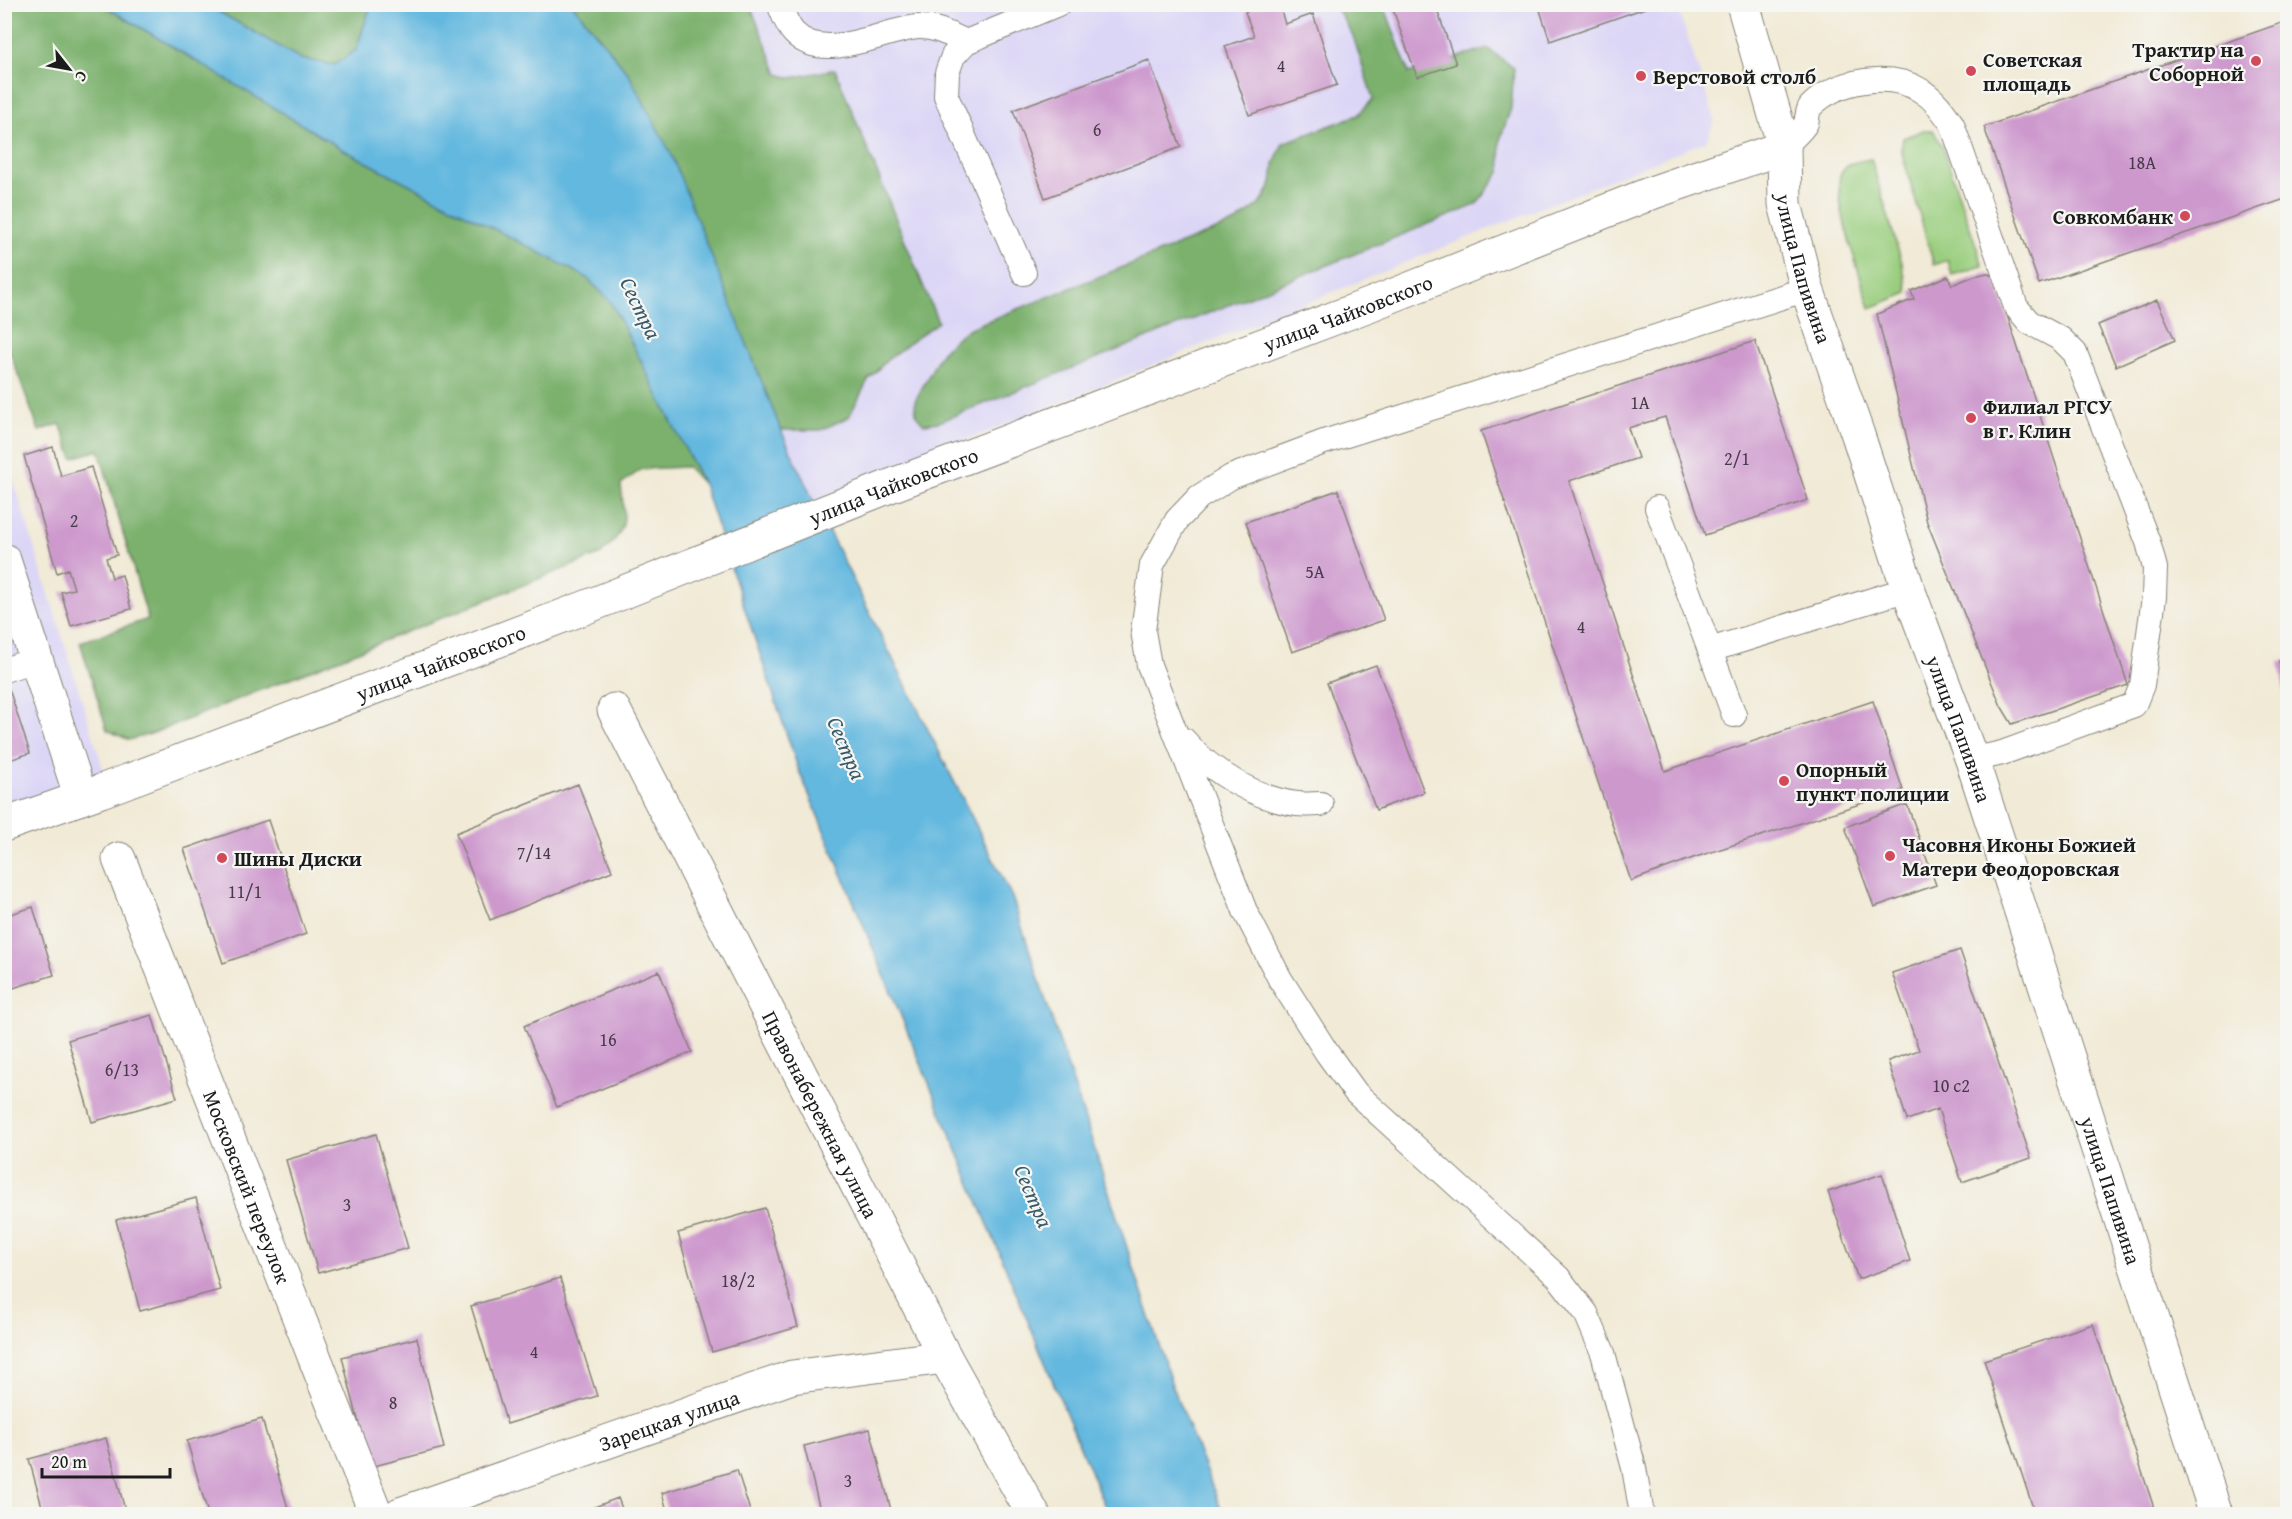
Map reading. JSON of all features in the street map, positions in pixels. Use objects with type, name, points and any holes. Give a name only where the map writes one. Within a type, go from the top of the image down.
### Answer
[{"type":"main road","name":"улица Папивина","points":[[1743,4],[1784,147],[1785,204],[1807,289],[1908,589],[1972,760],[2216,1515]]},
{"type":"main road","name":"улица Чайковского","points":[[4,825],[584,608],[890,486],[1369,305],[1654,192],[1784,147]]},
{"type":"main road","points":[[4,561],[81,798]]},
{"type":"main road","name":"Правонабережная улица","points":[[614,710],[945,1357],[1033,1515]]},
{"type":"main road","name":"Московский переулок","points":[[119,859],[376,1515]]},
{"type":"main road","name":"Зарецкая улица","points":[[400,1515],[792,1377],[945,1357]]},
{"type":"lane","points":[[779,4],[793,33],[805,41],[833,47],[919,27],[942,31],[966,42]]},
{"type":"lane","points":[[1023,273],[946,96],[947,73],[953,56],[966,42],[1058,4]]},
{"type":"lane","points":[[1784,147],[1805,125],[1809,108],[1827,93],[1852,85],[1876,80],[1897,82],[1919,89],[1936,102],[1952,124],[2016,307],[2029,322],[2061,339],[2075,353],[2148,542],[2155,568],[2154,597],[2142,685],[2134,705],[2001,753],[1972,760]]},
{"type":"lane","points":[[1642,1515],[1635,1468],[1603,1353],[1586,1313],[1558,1277],[1356,1093],[1327,1053],[1280,979],[1245,910],[1149,665],[1143,631],[1146,596],[1152,566],[1177,520],[1199,497],[1231,477],[1268,461],[1807,289]]},
{"type":"lane","points":[[1657,508],[1734,715]]},
{"type":"lane","points":[[1710,650],[1908,589]]},
{"type":"lane","points":[[4,670],[37,659]]},
{"type":"lane","points":[[1174,729],[1197,756],[1216,771],[1268,796],[1297,804],[1321,804]]},
{"type":"shaded area","points":[[750,5],[1677,5],[1715,120],[1706,141],[814,502],[781,430],[821,430],[849,417],[868,380],[889,358],[938,322],[835,70],[791,78],[778,74]]},
{"type":"shaded area","points":[[4,444],[106,777],[4,815]]},
{"type":"green space","points":[[368,4],[369,11],[356,50],[334,65],[301,59],[207,5]]},
{"type":"green space","points":[[5,5],[103,5],[342,149],[586,277],[611,302],[703,484],[687,467],[642,469],[621,484],[624,515],[621,530],[611,545],[601,554],[151,734],[129,740],[107,730],[80,642],[148,619],[99,450],[73,458],[60,424],[39,431],[5,339]]},
{"type":"green space","points":[[573,5],[750,5],[778,74],[791,78],[835,69],[938,322],[889,358],[868,380],[849,417],[821,430],[781,430],[726,294],[628,73]]},
{"type":"green space","points":[[1335,5],[1384,5],[1409,73],[1487,48],[1514,68],[1511,108],[1500,140],[1501,171],[1476,205],[939,422],[924,424],[916,415],[915,401],[941,353],[957,337],[970,328],[1236,222],[1261,203],[1272,184],[1274,164],[1283,143],[1358,115],[1373,99],[1353,36]]},
{"type":"green space","points":[[1924,130],[1933,130],[1943,148],[1983,266],[1952,275],[1948,260],[1934,265],[1901,150],[1903,138]]},
{"type":"green space","points":[[1871,159],[1902,263],[1908,293],[1870,308],[1843,217],[1839,182],[1844,168],[1855,162]]},
{"type":"water","name":"Сестра","points":[[103,5],[207,5],[301,59],[334,65],[356,50],[369,11],[368,5],[573,5],[628,73],[671,154],[781,430],[814,502],[1012,897],[1174,1391],[1223,1514],[1108,1514],[798,768],[703,484],[611,302],[586,277],[342,149]]},
{"type":"building","points":[[1265,4],[1279,4],[1285,24],[1313,14],[1337,85],[1249,115],[1225,46],[1254,36],[1245,12]]},
{"type":"building","points":[[1391,4],[1435,4],[1456,64],[1417,77]]},
{"type":"building","points":[[1538,4],[1647,4],[1648,7],[1550,41]]},
{"type":"building","points":[[2287,21],[2288,198],[2039,284],[1984,127]]},
{"type":"building","points":[[1149,60],[1181,147],[1045,198],[1013,110]]},
{"type":"building","name":"Филиал РГСУ в г. Клин","points":[[1987,273],[1995,278],[2128,685],[2012,724],[2001,706],[1927,522],[1877,314],[1914,299],[1911,291],[1948,276],[1952,285]]},
{"type":"building","points":[[2157,300],[2175,340],[2116,366],[2098,325]]},
{"type":"building","points":[[1755,341],[1808,500],[1705,535],[1665,417],[1628,428],[1638,458],[1569,481],[1665,771],[1873,701],[1903,790],[1693,858],[1631,881],[1481,431]]},
{"type":"building","points":[[53,447],[61,476],[91,467],[117,555],[106,558],[112,578],[122,575],[131,609],[71,626],[61,592],[74,589],[68,569],[57,573],[24,456]]},
{"type":"building","points":[[1338,490],[1384,620],[1292,652],[1246,522]]},
{"type":"building","points":[[2288,660],[2288,705],[2286,705],[2279,661]]},
{"type":"building","points":[[1376,665],[1424,792],[1376,810],[1327,683]]},
{"type":"building","points":[[9,689],[30,753],[4,762],[4,691]]},
{"type":"building","points":[[578,784],[612,871],[490,920],[456,833]]},
{"type":"building","name":"Часовня Иконы Божией Матери Феодоровская","points":[[1907,804],[1936,885],[1874,907],[1845,827]]},
{"type":"building","points":[[268,820],[306,934],[223,963],[184,849]]},
{"type":"building","points":[[33,907],[54,975],[4,991],[4,916]]},
{"type":"building","points":[[1960,950],[2031,1158],[1962,1182],[1938,1109],[1907,1120],[1888,1061],[1919,1050],[1892,973]]},
{"type":"building","points":[[659,971],[692,1052],[557,1107],[524,1026]]},
{"type":"building","points":[[152,1015],[177,1098],[92,1122],[68,1040]]},
{"type":"building","points":[[376,1134],[408,1248],[318,1273],[286,1160]]},
{"type":"building","points":[[1882,1174],[1910,1261],[1858,1279],[1828,1192]]},
{"type":"building","points":[[196,1198],[220,1290],[140,1311],[116,1220]]},
{"type":"building","points":[[765,1208],[798,1327],[712,1352],[678,1233]]},
{"type":"building","points":[[560,1278],[597,1396],[507,1424],[471,1306]]},
{"type":"building","points":[[2093,1324],[2156,1514],[2035,1514],[1984,1360]]},
{"type":"building","points":[[417,1338],[444,1448],[370,1467],[342,1357]]},
{"type":"building","points":[[262,1419],[289,1512],[208,1514],[187,1441]]},
{"type":"building","points":[[870,1429],[892,1514],[821,1514],[804,1446]]},
{"type":"building","points":[[106,1438],[126,1514],[44,1514],[29,1459]]},
{"type":"building","points":[[737,1470],[751,1514],[668,1514],[662,1493]]},
{"type":"building","points":[[618,1498],[624,1514],[576,1514]]},
{"type":"place","name":"Трактир на Соборной","points":[[2256,61]]},
{"type":"place","name":"Советская площадь","points":[[1971,71]]},
{"type":"place","name":"Верстовой столб","points":[[1641,76]]},
{"type":"place","name":"Совкомбанк","points":[[2185,216]]},
{"type":"place","name":"Филиал РГСУ в г. Клин","points":[[1971,418]]},
{"type":"place","name":"Опорный пункт полиции","points":[[1784,781]]},
{"type":"place","name":"Часовня Иконы Божией Матери Феодоровская","points":[[1890,856]]},
{"type":"place","name":"Шины Диски","points":[[222,858]]}]
